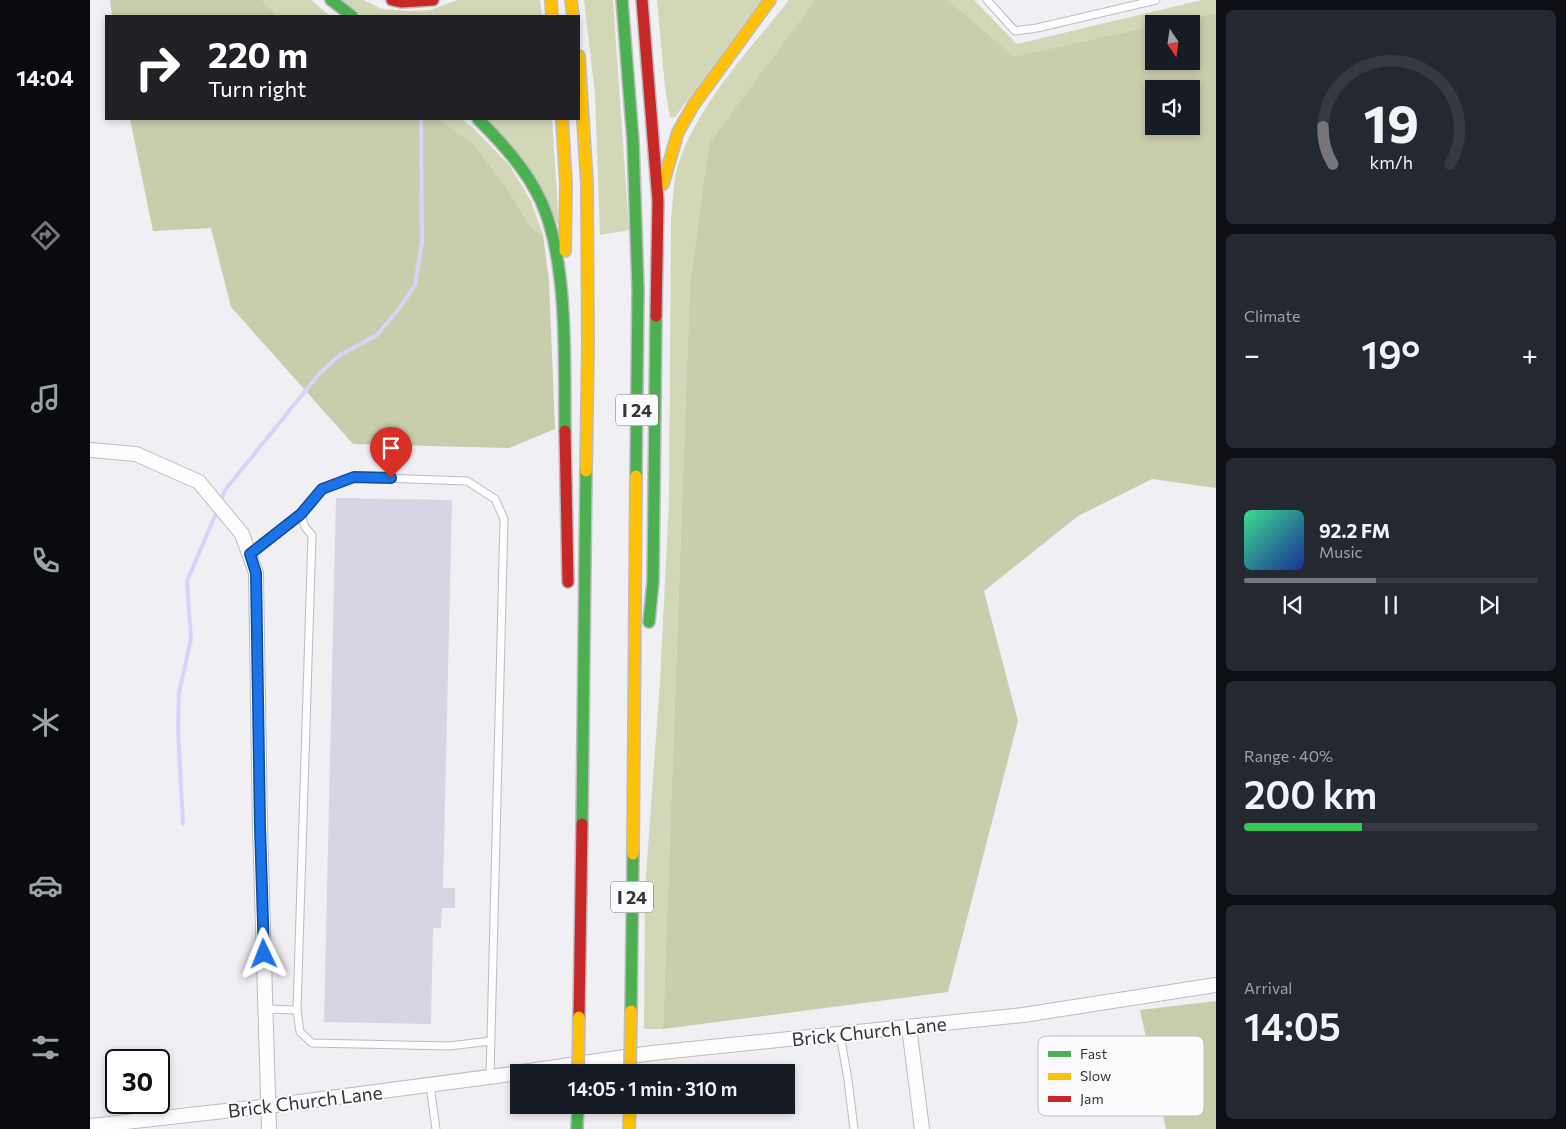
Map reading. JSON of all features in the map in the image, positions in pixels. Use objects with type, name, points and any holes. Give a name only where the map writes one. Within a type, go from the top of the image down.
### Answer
[{"type":"highway","points":[[331,0],[351,15]]},
{"type":"highway","points":[[392,0],[401,2],[434,0]]},
{"type":"highway","points":[[550,0],[552,15]]},
{"type":"highway","points":[[571,0],[573,15]]},
{"type":"highway","name":"I 24","points":[[622,0],[633,141],[638,290],[630,1064]]},
{"type":"highway","points":[[642,0],[658,201],[653,581],[649,629]]},
{"type":"highway","points":[[658,201],[678,132],[699,96],[770,0]]},
{"type":"highway","points":[[578,1064],[588,344],[587,184],[580,72]]},
{"type":"highway","points":[[479,120],[499,139],[519,164],[535,189],[545,212],[555,241],[563,344]]},
{"type":"highway","points":[[562,120],[566,184],[563,344],[568,595]]},
{"type":"highway","points":[[632,821],[646,658]]},
{"type":"highway","points":[[571,740],[581,870]]},
{"type":"highway","points":[[577,1129],[578,1114]]},
{"type":"highway","points":[[630,1114],[630,1129]]},
{"type":"street","points":[[90,450],[136,454],[199,482],[242,534],[256,573],[259,817],[269,1129]]},
{"type":"street","name":"Brick Church Lane","points":[[580,1064],[652,1053],[1023,1015],[1216,985]]},
{"type":"street","points":[[909,1027],[922,1129]]},
{"type":"street","name":"Brick Church Lane","points":[[90,1126],[269,1106],[510,1074]]},
{"type":"lane","points":[[987,0],[1015,31],[1036,28],[1156,0]]},
{"type":"lane","points":[[250,554],[301,514],[322,489],[354,477],[467,481],[495,499],[504,519],[490,1077]]},
{"type":"lane","points":[[301,514],[304,527],[312,535],[297,1010],[300,1032],[312,1043],[449,1046],[491,1041]]},
{"type":"lane","points":[[266,1009],[297,1010]]},
{"type":"lane","points":[[840,1034],[854,1129]]},
{"type":"lane","points":[[430,1085],[436,1129]]},
{"type":"green space","points":[[110,0],[262,0],[277,15],[112,15]]},
{"type":"green space","points":[[262,0],[311,0],[329,15],[277,15]]},
{"type":"green space","points":[[341,0],[363,0],[382,9],[409,11],[430,10],[458,0],[540,0],[542,15],[360,15]]},
{"type":"green space","points":[[584,0],[613,0],[629,230],[600,235],[595,94]]},
{"type":"green space","points":[[657,0],[761,0],[675,117],[670,118],[665,87]]},
{"type":"green space","points":[[789,0],[815,0],[709,143],[690,283],[663,1029],[644,1029],[645,888],[660,683],[669,500],[671,219],[675,178],[683,150],[694,127],[708,105],[740,60]]},
{"type":"green space","points":[[815,0],[948,0],[1014,57],[1145,28],[1145,70],[1200,70],[1200,17],[1216,13],[1216,488],[1152,479],[1078,516],[984,591],[1018,721],[948,992],[663,1029],[690,283],[709,143]]},
{"type":"green space","points":[[948,0],[974,0],[1017,44],[1202,0],[1216,0],[1216,13],[1200,17],[1200,15],[1145,15],[1145,28],[1014,58]]},
{"type":"green space","points":[[130,120],[440,120],[475,145],[510,193],[531,228],[543,235],[549,281],[555,429],[509,448],[353,444],[231,307],[211,228],[153,231]]},
{"type":"green space","points":[[440,120],[462,120],[472,127],[510,166],[531,201],[543,235],[531,228],[510,193],[475,145]]},
{"type":"green space","points":[[489,120],[552,120],[559,226]]},
{"type":"green space","points":[[1216,1001],[1216,1129],[1166,1129],[1163,1116],[1204,1116],[1204,1036],[1146,1036],[1140,1010]]},
{"type":"building","points":[[336,498],[452,500],[443,888],[455,888],[455,908],[442,908],[441,928],[433,928],[431,1024],[324,1022]]},
{"type":"waterway","points":[[220,502],[225,490],[319,374],[340,355],[377,335],[398,310],[415,285],[422,243],[421,120]]},
{"type":"waterway","points":[[183,824],[178,729],[179,693],[191,639],[187,581],[218,509]]},
{"type":"traffic: fast","points":[[331,0],[351,15]]},
{"type":"traffic: fast","points":[[622,0],[633,141],[638,289],[636,476]]},
{"type":"traffic: fast","points":[[479,120],[521,167],[541,201],[550,226],[561,283],[565,431]]},
{"type":"traffic: fast","points":[[649,622],[653,581],[656,316]]},
{"type":"traffic: fast","points":[[582,824],[586,471]]},
{"type":"traffic: fast","points":[[631,1011],[633,854]]},
{"type":"traffic: fast","points":[[577,1129],[578,1114]]},
{"type":"traffic: slow","points":[[551,0],[552,15]]},
{"type":"traffic: slow","points":[[571,0],[573,15]]},
{"type":"traffic: slow","points":[[663,184],[678,132],[694,104],[770,0]]},
{"type":"traffic: slow","points":[[580,72],[587,184],[588,344],[586,471]]},
{"type":"traffic: slow","points":[[562,120],[566,184],[565,251]]},
{"type":"traffic: slow","points":[[633,854],[636,476]]},
{"type":"traffic: slow","points":[[630,1064],[631,1011]]},
{"type":"traffic: slow","points":[[578,1064],[579,1017]]},
{"type":"traffic: slow","points":[[629,1129],[630,1114]]},
{"type":"traffic: jam","points":[[392,0],[401,2],[433,0]]},
{"type":"traffic: jam","points":[[642,0],[658,201],[656,316]]},
{"type":"traffic: jam","points":[[565,431],[568,582]]},
{"type":"traffic: jam","points":[[579,1017],[582,824]]},
{"type":"route","points":[[264,954],[256,573],[250,554],[301,514],[322,489],[354,477],[391,478]]}]
